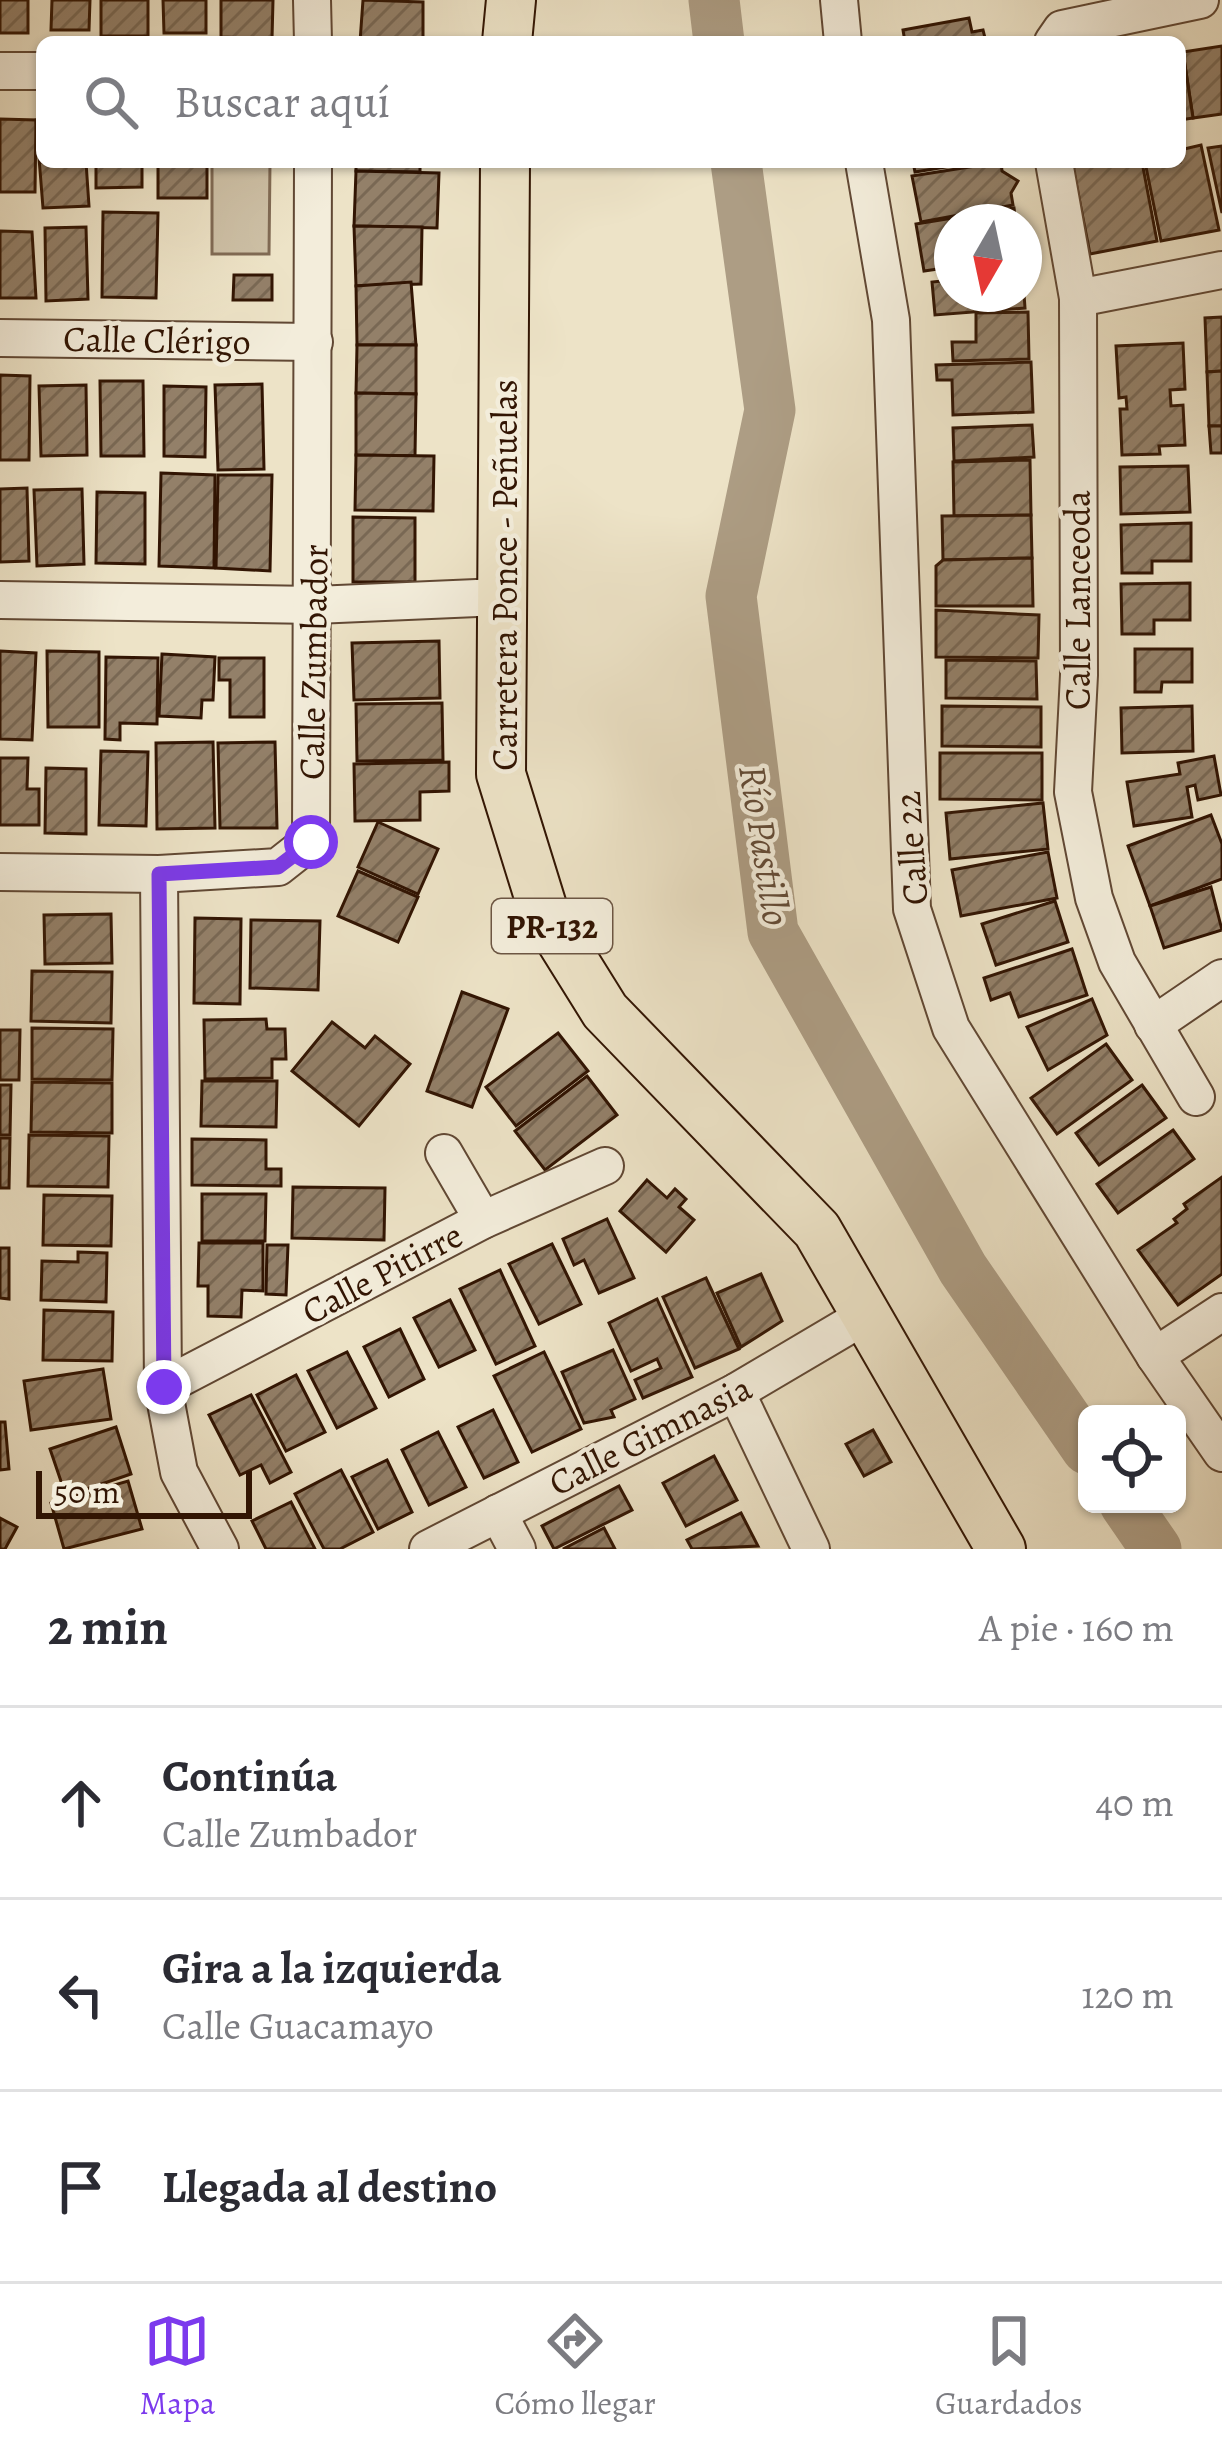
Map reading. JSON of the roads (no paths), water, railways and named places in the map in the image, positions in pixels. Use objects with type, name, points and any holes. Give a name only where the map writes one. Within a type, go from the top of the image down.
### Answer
[{"type":"main road","points":[[508,36],[511,0]]},
{"type":"main road","name":"Carretera Ponce - Peñuelas","points":[[505,168],[501,774],[544,913],[605,1011],[817,1230],[1001,1549]]},
{"type":"street","points":[[312,0],[313,36]]},
{"type":"street","points":[[839,0],[842,36]]},
{"type":"street","points":[[1057,36],[1062,29],[1199,0]]},
{"type":"street","points":[[0,71],[36,71]]},
{"type":"street","name":"Calle Zumbador","points":[[0,872],[159,874],[278,867],[311,842],[313,168]]},
{"type":"street","name":"Calle 22","points":[[865,168],[891,320],[912,909],[951,1028],[1155,1356],[1222,1453]]},
{"type":"street","name":"Calle Lanceoda","points":[[1055,168],[1078,298],[1079,675],[1073,792],[1094,898],[1117,962],[1196,1097]]},
{"type":"street","points":[[1078,298],[1222,270]]},
{"type":"street","name":"Calle Clérigo","points":[[0,338],[314,342]]},
{"type":"street","points":[[0,599],[315,605],[500,597]]},
{"type":"street","points":[[159,874],[164,1387],[179,1472],[220,1549]]},
{"type":"street","points":[[1153,1025],[1222,978]]},
{"type":"street","points":[[444,1153],[483,1220]]},
{"type":"street","name":"Calle Pitirre","points":[[164,1387],[483,1220],[605,1166]]},
{"type":"street","points":[[1155,1356],[1222,1312]]},
{"type":"street","name":"Calle Gimnasia","points":[[428,1549],[736,1392],[868,1314]]},
{"type":"street","points":[[736,1392],[811,1549]]},
{"type":"street","points":[[498,1513],[517,1549]]},
{"type":"waterway","name":"Río Pastillo","points":[[714,0],[718,36]]},
{"type":"waterway","name":"Río Pastillo","points":[[737,168],[770,410],[731,596],[773,932],[963,1269],[1078,1436]]},
{"type":"waterway","name":"Río Pastillo","points":[[1131,1513],[1156,1549]]}]
